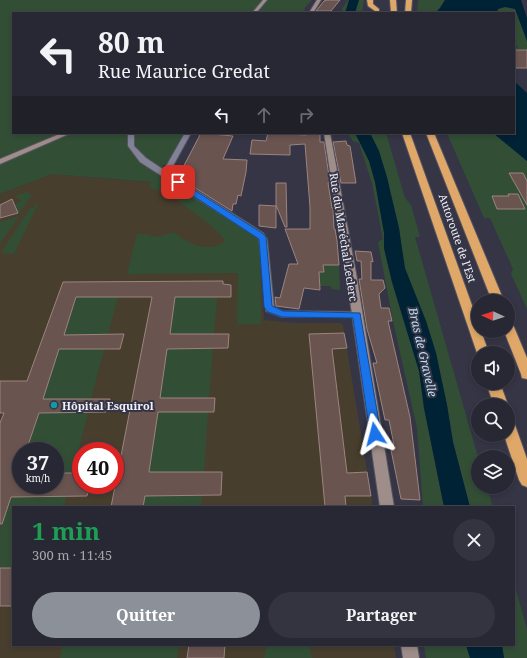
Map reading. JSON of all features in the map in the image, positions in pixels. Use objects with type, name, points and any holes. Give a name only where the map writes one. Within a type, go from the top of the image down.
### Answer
[{"type":"highway","points":[[370,0],[370,5],[377,9]]},
{"type":"highway","points":[[393,0],[394,12]]},
{"type":"highway","points":[[408,12],[409,0]]},
{"type":"highway","name":"Autoroute de l’Est","points":[[406,134],[481,346]]},
{"type":"highway","name":"Autoroute de l’Est","points":[[430,134],[495,294]]},
{"type":"highway","points":[[512,338],[527,374]]},
{"type":"highway","points":[[514,442],[527,480]]},
{"type":"street","points":[[255,12],[265,0]]},
{"type":"street","points":[[311,12],[319,0]]},
{"type":"street","points":[[0,162],[41,146],[66,134]]},
{"type":"street","points":[[131,134],[130,142],[142,160],[260,235],[263,239],[268,307],[271,310],[282,314],[356,315]]},
{"type":"street","points":[[165,174],[187,134]]},
{"type":"street","name":"Rue du Maréchal Leclerc","points":[[327,134],[350,265],[356,315],[387,506]]},
{"type":"street","points":[[409,646],[411,658]]},
{"type":"shaded area","points":[[52,174],[172,184],[260,241],[264,320],[296,323],[340,323],[343,325],[373,506],[12,506],[12,646],[394,646],[396,658],[0,658],[0,194]]},
{"type":"green space","points":[[0,0],[312,0],[305,7],[304,12],[12,12],[12,134],[183,134],[166,165],[162,165],[164,168],[162,173],[260,235],[261,324],[237,324],[238,273],[127,274],[137,234],[162,236],[174,232],[192,244],[206,247],[213,247],[225,241],[215,229],[186,207],[161,191],[150,188],[151,182],[52,174],[0,194]]},
{"type":"green space","points":[[348,0],[364,0],[362,12],[342,12],[342,9]]},
{"type":"green space","points":[[418,0],[445,0],[436,12],[417,12]]},
{"type":"green space","points":[[505,7],[515,9],[527,41],[527,50],[515,49],[518,47],[515,45],[515,12],[497,12],[498,9]]},
{"type":"green space","points":[[348,134],[356,134],[369,161],[375,182],[384,233],[384,249],[392,282],[419,371],[424,408],[444,506],[423,506],[417,428],[393,321],[378,242],[383,239],[372,183],[359,143],[353,141]]},
{"type":"green space","points":[[370,134],[386,134],[405,198],[411,205],[420,237],[415,237],[471,433],[471,442],[474,442],[476,450],[471,450],[471,494],[489,494],[493,506],[470,506],[453,442],[436,353],[426,321],[404,268],[399,228],[379,151]]},
{"type":"green space","points":[[447,134],[494,134],[527,161],[527,309],[511,274],[513,269],[490,218],[484,218]]},
{"type":"green space","points":[[26,192],[32,195],[19,213],[15,204],[22,201],[15,196]]},
{"type":"green space","points":[[35,204],[38,204],[14,254],[1,253],[30,208],[33,208]]},
{"type":"green space","points":[[19,216],[0,244],[0,222]]},
{"type":"green space","points":[[325,265],[339,265],[340,290],[331,289],[331,286],[320,286],[319,272],[324,272],[323,267]]},
{"type":"green space","points":[[77,297],[118,297],[108,334],[64,335]]},
{"type":"green space","points":[[175,297],[217,297],[214,334],[170,334]]},
{"type":"green space","points":[[59,349],[104,349],[91,399],[43,399]]},
{"type":"green space","points":[[167,349],[213,349],[209,398],[160,398]]},
{"type":"green space","points":[[88,412],[81,442],[72,442],[72,473],[64,473],[64,442],[29,442],[39,413]]},
{"type":"green space","points":[[158,412],[208,412],[204,472],[149,472]]},
{"type":"green space","points":[[66,496],[64,506],[12,506],[12,568],[0,568],[0,530],[11,497]]},
{"type":"green space","points":[[145,496],[202,496],[201,506],[143,506]]},
{"type":"green space","points":[[515,587],[527,629],[527,658],[504,658],[502,646],[515,646]]},
{"type":"green space","points":[[63,646],[179,646],[177,658],[60,658]]},
{"type":"green space","points":[[267,646],[309,646],[312,658],[264,658]]},
{"type":"green space","points":[[424,646],[466,646],[470,658],[426,658]]},
{"type":"water","points":[[445,0],[521,0],[527,18],[527,41],[515,9],[505,7],[498,9],[497,12],[436,12]]},
{"type":"water","points":[[515,82],[527,93],[527,161],[494,134],[515,134]]},
{"type":"water","name":"Bras de Gravelle","points":[[356,134],[370,134],[379,151],[387,177],[399,228],[405,268],[426,321],[436,353],[453,442],[470,506],[444,506],[424,408],[419,371],[392,282],[384,248],[384,233],[375,182],[369,161]]},
{"type":"water","points":[[466,646],[502,646],[504,658],[470,658]]},
{"type":"building","points":[[340,0],[331,11],[316,11],[324,1]]},
{"type":"building","points":[[515,50],[527,50],[527,68],[515,68]]},
{"type":"building","points":[[200,134],[233,136],[223,159],[247,160],[241,196],[238,195],[236,204],[233,204],[232,211],[178,177]]},
{"type":"building","points":[[268,134],[320,134],[320,142],[324,142],[339,265],[323,265],[324,272],[319,272],[320,290],[304,288],[299,309],[276,306],[275,297],[280,298],[289,264],[298,264],[285,229],[310,229],[310,207],[305,144],[290,145],[290,155],[250,154],[252,140],[266,141]]},
{"type":"building","points":[[346,141],[347,145],[350,146],[356,183],[341,183],[333,142]]},
{"type":"building","points":[[509,173],[523,173],[527,181],[527,205]]},
{"type":"building","points":[[276,183],[286,183],[287,227],[285,227],[276,205]]},
{"type":"building","points":[[508,194],[518,194],[525,209],[497,209],[492,196],[509,196]]},
{"type":"building","points":[[12,199],[18,213],[0,218],[0,205]]},
{"type":"building","points":[[259,205],[276,206],[276,228],[259,226]]},
{"type":"building","points":[[355,251],[371,252],[373,262],[371,261],[371,280],[383,280],[385,288],[379,294],[381,308],[389,308],[392,321],[388,321],[410,417],[420,500],[401,499],[390,445],[394,445],[389,420],[385,420],[373,363],[377,363],[367,329],[359,279],[362,279],[361,261],[357,261]]},
{"type":"building","name":"Hôpital Esquirol","points":[[223,281],[223,284],[231,285],[231,297],[175,297],[170,334],[229,334],[228,348],[167,349],[160,398],[215,398],[214,412],[158,412],[149,472],[222,472],[221,495],[145,496],[143,506],[111,506],[114,494],[124,494],[124,442],[152,297],[76,297],[64,335],[124,334],[120,349],[59,349],[43,399],[110,399],[106,412],[39,413],[29,442],[12,442],[12,494],[64,494],[64,473],[72,473],[72,494],[88,494],[87,496],[11,497],[2,524],[0,524],[0,423],[4,413],[0,413],[0,381],[27,381],[63,282]]},
{"type":"building","points":[[344,333],[347,348],[332,349],[347,473],[367,472],[371,496],[345,496],[346,506],[325,506],[309,334]]},
{"type":"building","points":[[0,568],[12,568],[12,606],[0,606]]},
{"type":"building","points":[[189,646],[225,646],[224,658],[187,658]]},
{"type":"waterway","name":"Bras de Gravelle","points":[[350,12],[354,0]]},
{"type":"place","name":"Hôpital Esquirol","points":[[54,405]]},
{"type":"route","points":[[178,182],[260,235],[263,239],[268,307],[271,310],[278,314],[356,315],[375,434]]}]
